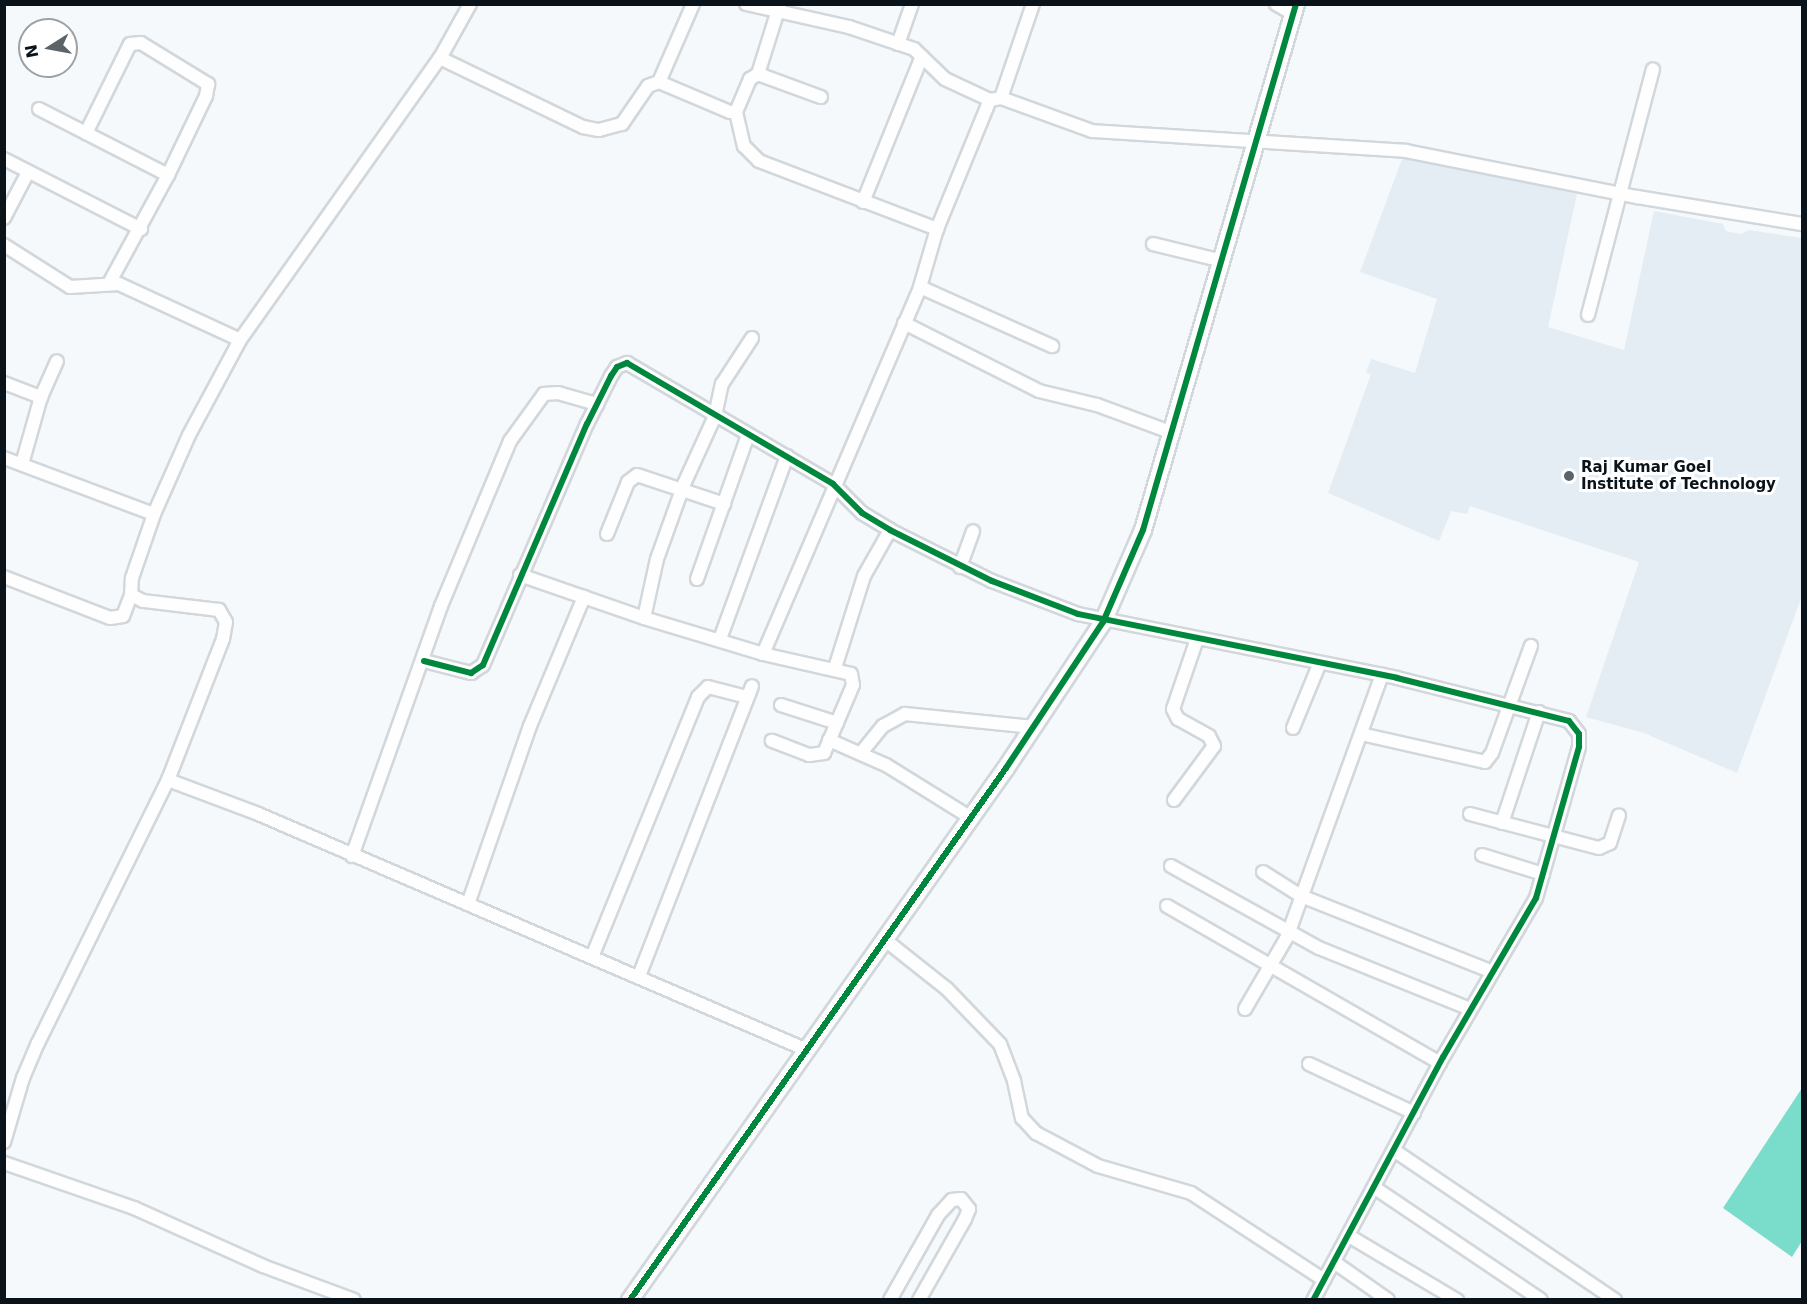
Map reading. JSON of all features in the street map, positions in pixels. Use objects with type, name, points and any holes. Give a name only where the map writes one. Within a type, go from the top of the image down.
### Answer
[{"type":"street","points":[[4,577],[110,618],[123,616],[131,595],[132,578],[154,514],[189,435],[240,340],[440,58],[470,4]]},
{"type":"street","points":[[659,82],[693,4]]},
{"type":"street","points":[[746,4],[779,7],[898,44],[922,56],[945,79],[996,99],[1092,131],[1257,139],[1406,151],[1620,194],[1803,224]]},
{"type":"street","points":[[898,44],[912,4]]},
{"type":"street","points":[[763,654],[833,484],[920,287],[937,229],[996,99],[1033,4]]},
{"type":"street","points":[[630,1299],[1033,728],[1103,622],[1143,530],[1223,261],[1294,9],[1276,4]]},
{"type":"street","points":[[779,7],[758,74],[750,79],[736,112],[744,147],[759,161],[937,229]]},
{"type":"street","points":[[86,133],[126,47],[141,43],[208,84],[206,96],[168,175],[141,229],[110,282]]},
{"type":"street","points":[[863,202],[922,56]]},
{"type":"street","points":[[440,58],[583,127],[598,130],[622,124],[648,86],[659,82],[736,112]]},
{"type":"street","points":[[1588,315],[1653,69]]},
{"type":"street","points":[[758,74],[821,97]]},
{"type":"street","points":[[39,109],[168,175]]},
{"type":"street","points":[[4,159],[141,229]]},
{"type":"street","points":[[4,218],[28,172]]},
{"type":"street","points":[[1153,244],[1223,261]]},
{"type":"street","points":[[4,245],[70,287],[110,282],[240,340]]},
{"type":"street","points":[[920,287],[1052,346]]},
{"type":"street","points":[[904,323],[1039,390],[1096,405],[1173,433]]},
{"type":"street","points":[[644,618],[657,559],[682,489],[715,416],[722,384],[752,338]]},
{"type":"street","points":[[22,464],[41,397],[57,361]]},
{"type":"street","points":[[424,661],[460,672],[477,671],[597,404],[616,368],[627,363],[833,484],[862,513],[890,530],[960,567],[1103,622],[1319,665],[1382,675],[1569,721],[1579,734],[1543,874],[1527,918],[1470,1009],[1313,1299]]},
{"type":"street","points":[[4,383],[41,397]]},
{"type":"street","points":[[352,856],[469,536],[510,441],[537,399],[550,392],[597,404]]},
{"type":"street","points":[[696,579],[748,435]]},
{"type":"street","points":[[720,639],[787,456]]},
{"type":"street","points":[[4,458],[154,514]]},
{"type":"street","points":[[607,534],[632,477],[642,475],[724,504]]},
{"type":"street","points":[[835,668],[864,576],[890,530]]},
{"type":"street","points":[[960,567],[973,531]]},
{"type":"street","points":[[520,575],[644,618],[720,639],[763,654],[835,668],[851,674],[853,685],[824,753],[817,755],[772,741]]},
{"type":"street","points":[[4,1142],[23,1077],[61,991],[168,780],[223,639],[225,616],[219,610],[143,601],[131,595]]},
{"type":"street","points":[[468,904],[530,726],[584,597]]},
{"type":"street","points":[[1174,800],[1214,746],[1209,736],[1178,719],[1173,709],[1197,639]]},
{"type":"street","points":[[1361,734],[1485,762],[1492,753],[1531,646]]},
{"type":"street","points":[[1293,728],[1319,665]]},
{"type":"street","points":[[1245,1009],[1288,933],[1382,675]]},
{"type":"street","points":[[592,957],[698,697],[708,687],[749,692],[639,976]]},
{"type":"street","points":[[781,705],[837,723]]},
{"type":"street","points":[[1502,823],[1539,712]]},
{"type":"street","points":[[861,753],[883,726],[905,714],[1033,728]]},
{"type":"street","points":[[830,740],[861,753],[970,818]]},
{"type":"street","points":[[168,780],[639,976],[807,1050]]},
{"type":"street","points":[[1470,814],[1553,838],[1604,848],[1619,815]]},
{"type":"street","points":[[1482,855],[1543,874]]},
{"type":"street","points":[[1171,866],[1288,933],[1470,1009]]},
{"type":"street","points":[[1263,872],[1301,896],[1493,972]]},
{"type":"street","points":[[1167,906],[1440,1063]]},
{"type":"street","points":[[884,939],[947,989],[1000,1044],[1014,1081],[1022,1118],[1036,1132],[1098,1166],[1191,1193],[1324,1280]]},
{"type":"street","points":[[1309,1064],[1414,1113]]},
{"type":"street","points":[[1395,1151],[1615,1299]]},
{"type":"street","points":[[4,1163],[134,1208],[263,1266],[354,1299]]},
{"type":"street","points":[[1375,1188],[1542,1299]]},
{"type":"street","points":[[890,1299],[944,1206],[952,1200],[961,1199],[969,1209],[965,1219],[919,1299]]},
{"type":"street","points":[[1349,1236],[1456,1299]]},
{"type":"street","points":[[1334,1262],[1388,1299]]},
{"type":"shaded area","name":"Raj Kumar Goel Institute of Technology","points":[[1404,154],[1577,194],[1548,327],[1624,350],[1654,211],[1723,224],[1726,231],[1741,234],[1749,230],[1802,238],[1802,596],[1737,773],[1644,733],[1586,717],[1639,562],[1470,506],[1467,514],[1451,511],[1439,541],[1328,493],[1371,374],[1366,373],[1371,359],[1415,373],[1437,299],[1360,272]]},
{"type":"shaded area","points":[[1802,1088],[1802,1241],[1792,1257],[1723,1208]]},
{"type":"cycle path","points":[[630,1300],[1006,768],[1103,622],[1143,530],[1296,4]]},
{"type":"cycle path","points":[[424,661],[471,673],[483,665],[587,424],[611,376],[617,367],[627,363],[833,484],[862,513],[890,530],[992,581],[1078,614],[1397,678],[1569,721],[1579,734],[1579,747],[1536,898],[1443,1057],[1313,1300]]},
{"type":"place","name":"Raj Kumar Goel Institute of Technology","points":[[1569,476]]}]
